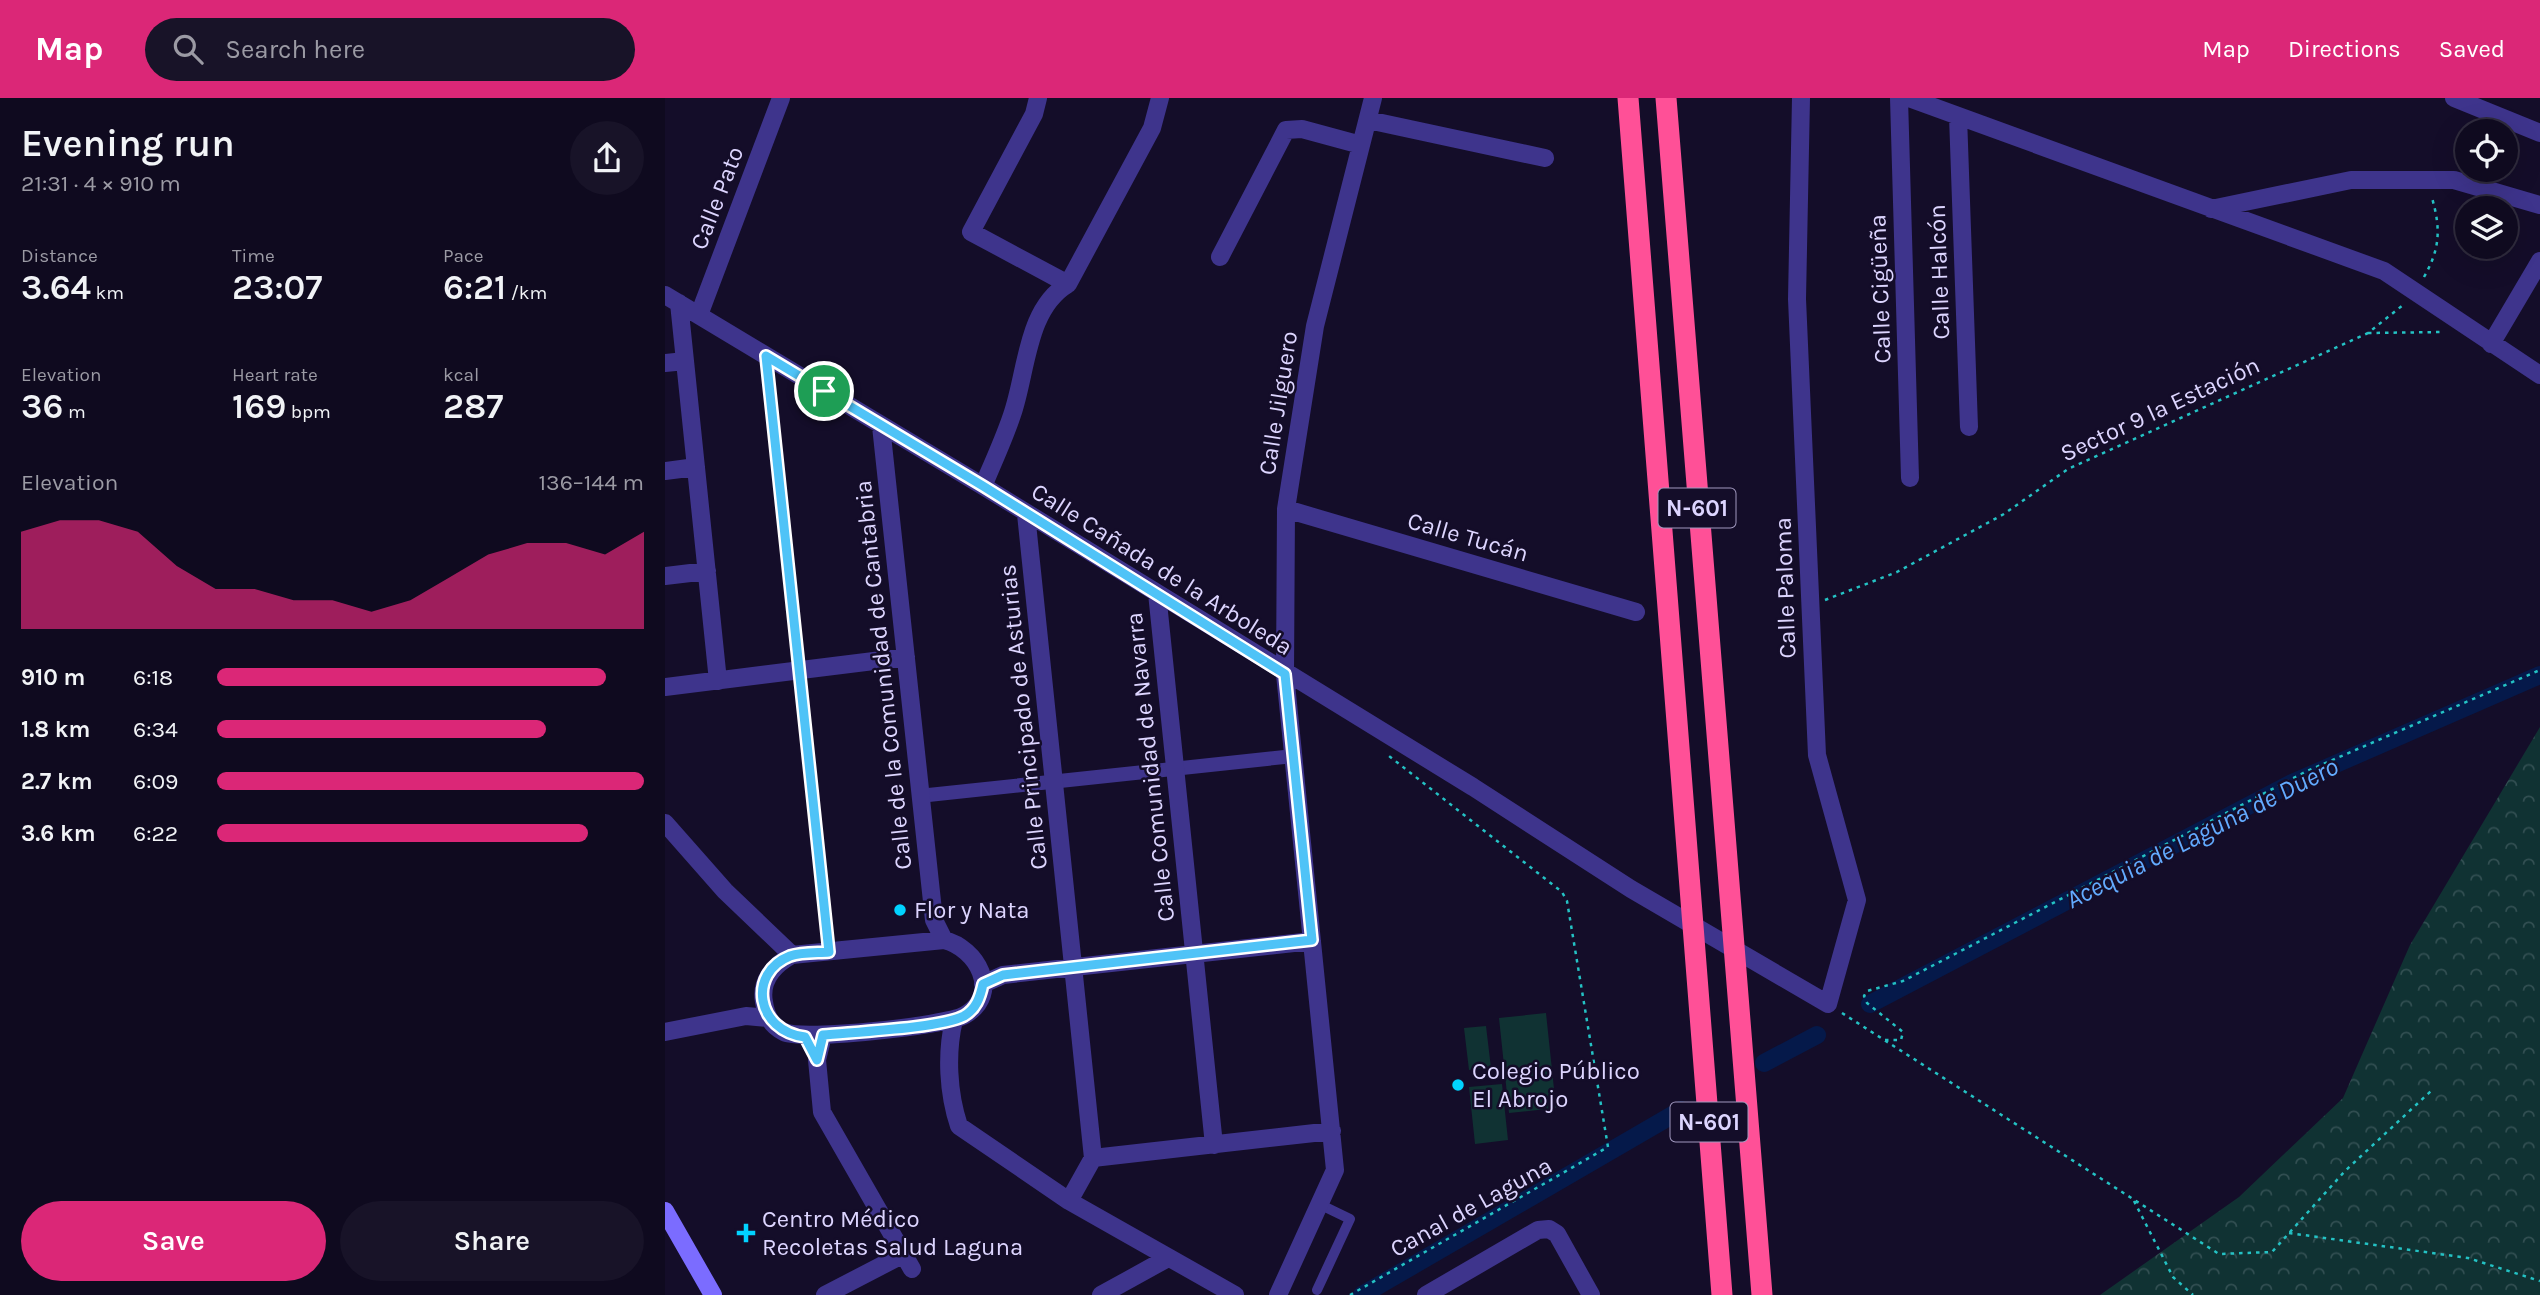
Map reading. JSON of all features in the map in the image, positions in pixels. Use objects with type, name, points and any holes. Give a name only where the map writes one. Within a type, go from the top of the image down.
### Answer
[{"type":"highway","name":"N-601","points":[[1628,98],[1722,1295]]},
{"type":"highway","name":"N-601","points":[[1665,98],[1762,1295]]},
{"type":"main road","points":[[665,1211],[713,1295]]},
{"type":"street","name":"Calle Pato","points":[[699,315],[781,98]]},
{"type":"street","points":[[1038,98],[1034,114],[971,232],[1068,284]]},
{"type":"street","points":[[983,486],[1012,417],[1040,316],[1051,294],[1068,284],[1151,128],[1160,98]]},
{"type":"street","name":"Calle Jilguero","points":[[1278,1295],[1335,1170],[1285,674],[1286,509],[1315,326],[1373,98]]},
{"type":"street","name":"Calle Paloma","points":[[1801,98],[1797,299],[1817,755],[1857,900],[1828,1004]]},
{"type":"street","name":"Calle Cigüeña","points":[[1899,98],[1910,478]]},
{"type":"street","points":[[1909,98],[2209,210],[2384,271],[2540,374]]},
{"type":"street","points":[[2454,98],[2540,133]]},
{"type":"street","name":"Calle Halcón","points":[[1958,117],[1969,427]]},
{"type":"street","points":[[1368,120],[1545,158]]},
{"type":"street","points":[[1220,257],[1286,130],[1302,129],[1361,145]]},
{"type":"street","points":[[2209,210],[2351,180],[2454,180],[2540,205]]},
{"type":"street","points":[[2491,344],[2540,261]]},
{"type":"street","points":[[672,299],[685,360],[719,681]]},
{"type":"street","name":"Calle Cañada de la Arboleda","points":[[672,299],[983,486],[1631,888],[1828,1004]]},
{"type":"street","points":[[665,363],[685,360]]},
{"type":"street","name":"Calle de la Comunidad de Cantabria","points":[[881,426],[936,940]]},
{"type":"street","points":[[665,471],[696,467]]},
{"type":"street","name":"Calle Tucán","points":[[1286,509],[1636,612]]},
{"type":"street","name":"Calle Principado de Asturias","points":[[1026,514],[1093,1158]]},
{"type":"street","points":[[665,576],[707,570]]},
{"type":"street","name":"Calle Comunidad de Navarra","points":[[1157,593],[1213,1145]]},
{"type":"street","points":[[665,687],[906,657]]},
{"type":"street","points":[[919,796],[1294,756]]},
{"type":"street","points":[[665,823],[769,936],[786,959]]},
{"type":"street","points":[[936,940],[957,943],[973,955],[981,975],[976,1006],[946,1021],[814,1036],[782,1031],[766,1010],[766,981],[786,959],[936,940]]},
{"type":"street","points":[[981,975],[1003,975],[1312,940]]},
{"type":"street","points":[[665,1032],[766,1010]]},
{"type":"street","points":[[946,1021],[954,1111],[959,1126],[1069,1201],[1235,1295]]},
{"type":"street","points":[[814,1036],[822,1112],[908,1262],[825,1295]]},
{"type":"street","points":[[1069,1201],[1093,1158],[1332,1131]]},
{"type":"street","points":[[1426,1295],[1538,1230],[1549,1228],[1557,1234],[1591,1295]]},
{"type":"street","points":[[1101,1295],[1168,1258]]},
{"type":"lane","points":[[1317,1290],[1350,1219],[1319,1204]]},
{"type":"path","name":"Sector 9 la Estación","points":[[1811,609],[1821,602],[1897,572],[2004,514],[2068,469],[2368,334],[2396,312],[2416,290],[2435,258],[2439,236],[2427,180]]},
{"type":"path","points":[[2368,334],[2449,331],[2467,327]]},
{"type":"path","points":[[766,356],[829,952]]},
{"type":"path","points":[[1885,1040],[1901,1040],[1903,1032],[1867,1003],[1864,996],[1867,991],[1903,981],[2307,771],[2540,670]]},
{"type":"path","name":"Canal de Laguna","points":[[1350,1295],[1608,1147],[1567,901],[1562,892],[1379,748],[1374,741],[1381,732]]},
{"type":"path","points":[[1828,1004],[2219,1254],[2272,1252],[2345,1171],[2431,1091]]},
{"type":"path","points":[[2133,1199],[2173,1277],[2193,1295]]},
{"type":"path","points":[[2289,1233],[2467,1258],[2540,1281]]},
{"type":"green space","points":[[2540,727],[2540,1295],[2100,1295],[2239,1197],[2343,1098],[2410,945]]},
{"type":"green space","points":[[1546,1013],[1556,1108],[1509,1113],[1499,1018]]},
{"type":"green space","points":[[1486,1026],[1491,1068],[1469,1070],[1464,1028]]},
{"type":"green space","points":[[1502,1084],[1508,1140],[1475,1144],[1469,1087]]},
{"type":"waterway","name":"Acequia de Laguna de Duero","points":[[1870,1004],[2292,783],[2540,675]]},
{"type":"waterway","name":"Acequia de Laguna de Duero","points":[[1764,1063],[1817,1035]]},
{"type":"waterway","name":"Acequia de Laguna de Duero","points":[[1362,1295],[1681,1110]]},
{"type":"place","name":"Flor y Nata","points":[[900,910]]},
{"type":"place","name":"Colegio Público El Abrojo","points":[[1458,1085]]},
{"type":"place","name":"Centro Médico Recoletas Salud Laguna","points":[[746,1233]]},
{"type":"route","points":[[766,356],[824,391],[983,486],[1285,674],[1312,940],[1003,975],[983,984],[976,1006],[964,1016],[954,1020],[823,1035],[817,1060],[805,1037],[782,1031],[773,1024],[768,1018],[763,1001],[766,981],[772,971],[792,955],[829,952],[766,356]]}]
